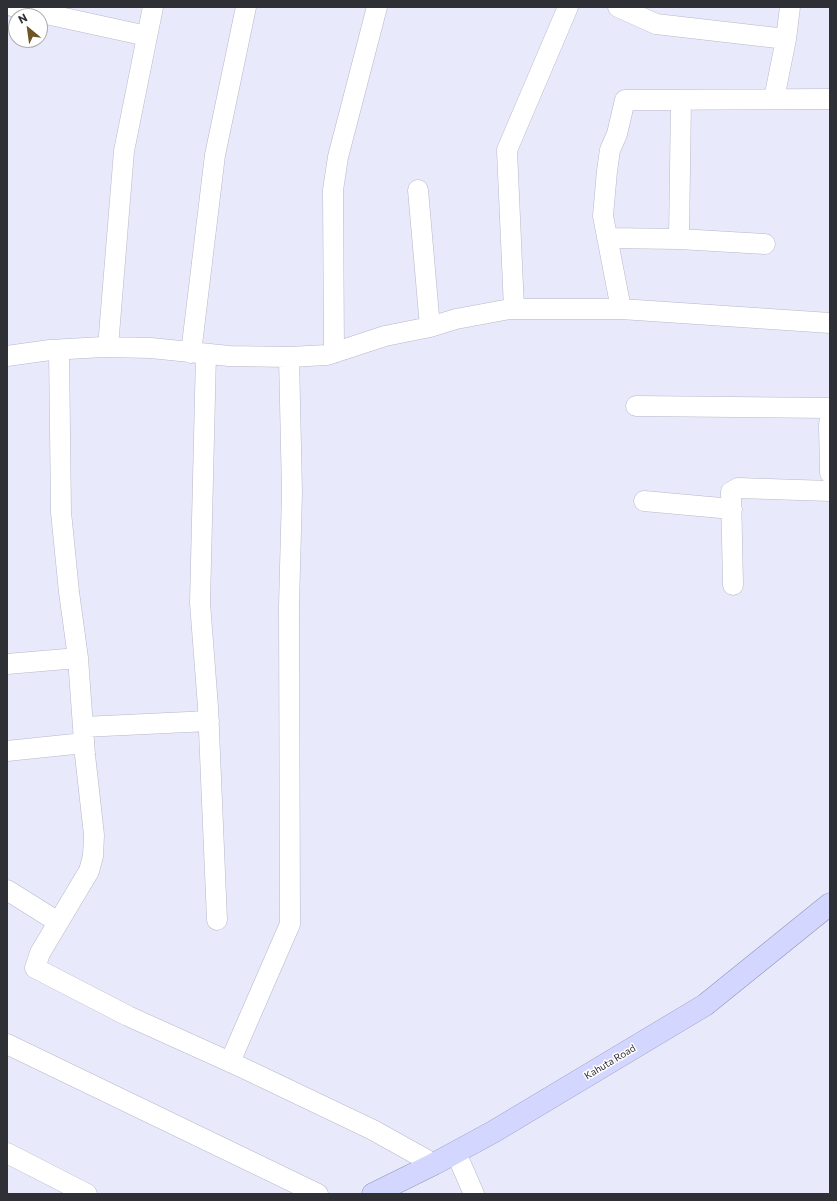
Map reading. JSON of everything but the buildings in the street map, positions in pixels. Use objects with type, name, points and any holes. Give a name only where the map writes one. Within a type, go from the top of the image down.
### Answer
[{"type":"highway","name":"Kahuta Road","points":[[373,1194],[456,1152],[705,1005],[830,904]]},
{"type":"street","points":[[14,7],[54,11],[147,36]]},
{"type":"street","points":[[108,347],[124,151],[153,7]]},
{"type":"street","points":[[217,920],[208,721],[200,603],[198,353],[215,155],[246,7]]},
{"type":"street","points":[[334,353],[333,190],[338,157],[377,7]]},
{"type":"street","points":[[514,309],[507,150],[568,7]]},
{"type":"street","points":[[618,7],[656,24],[786,39]]},
{"type":"street","points":[[774,99],[786,39],[790,7]]},
{"type":"street","points":[[621,309],[603,216],[610,150],[617,134],[625,100],[830,99]]},
{"type":"street","points":[[680,239],[681,100]]},
{"type":"street","points":[[418,190],[430,327]]},
{"type":"street","points":[[607,238],[680,239],[765,244]]},
{"type":"street","points":[[7,356],[59,350],[108,347],[151,348],[198,353],[289,357],[327,355],[385,336],[430,327],[456,319],[514,309],[621,309],[830,323]]},
{"type":"street","points":[[59,350],[61,512],[69,592],[78,658],[94,835],[93,856],[89,870],[40,953],[35,968],[128,1016],[230,1062],[373,1130],[434,1164]]},
{"type":"street","points":[[230,1062],[290,924],[289,606],[292,492],[289,357]]},
{"type":"street","points":[[636,406],[830,408]]},
{"type":"street","points":[[830,415],[830,474]]},
{"type":"street","points":[[733,585],[731,492],[738,488],[830,491]]},
{"type":"street","points":[[644,501],[732,509]]},
{"type":"street","points":[[7,664],[78,658]]},
{"type":"street","points":[[7,751],[84,735],[208,721]]},
{"type":"street","points":[[7,890],[58,922]]},
{"type":"street","points":[[7,1044],[318,1194]]},
{"type":"street","points":[[456,1152],[474,1194]]},
{"type":"street","points":[[7,1153],[87,1194]]}]
